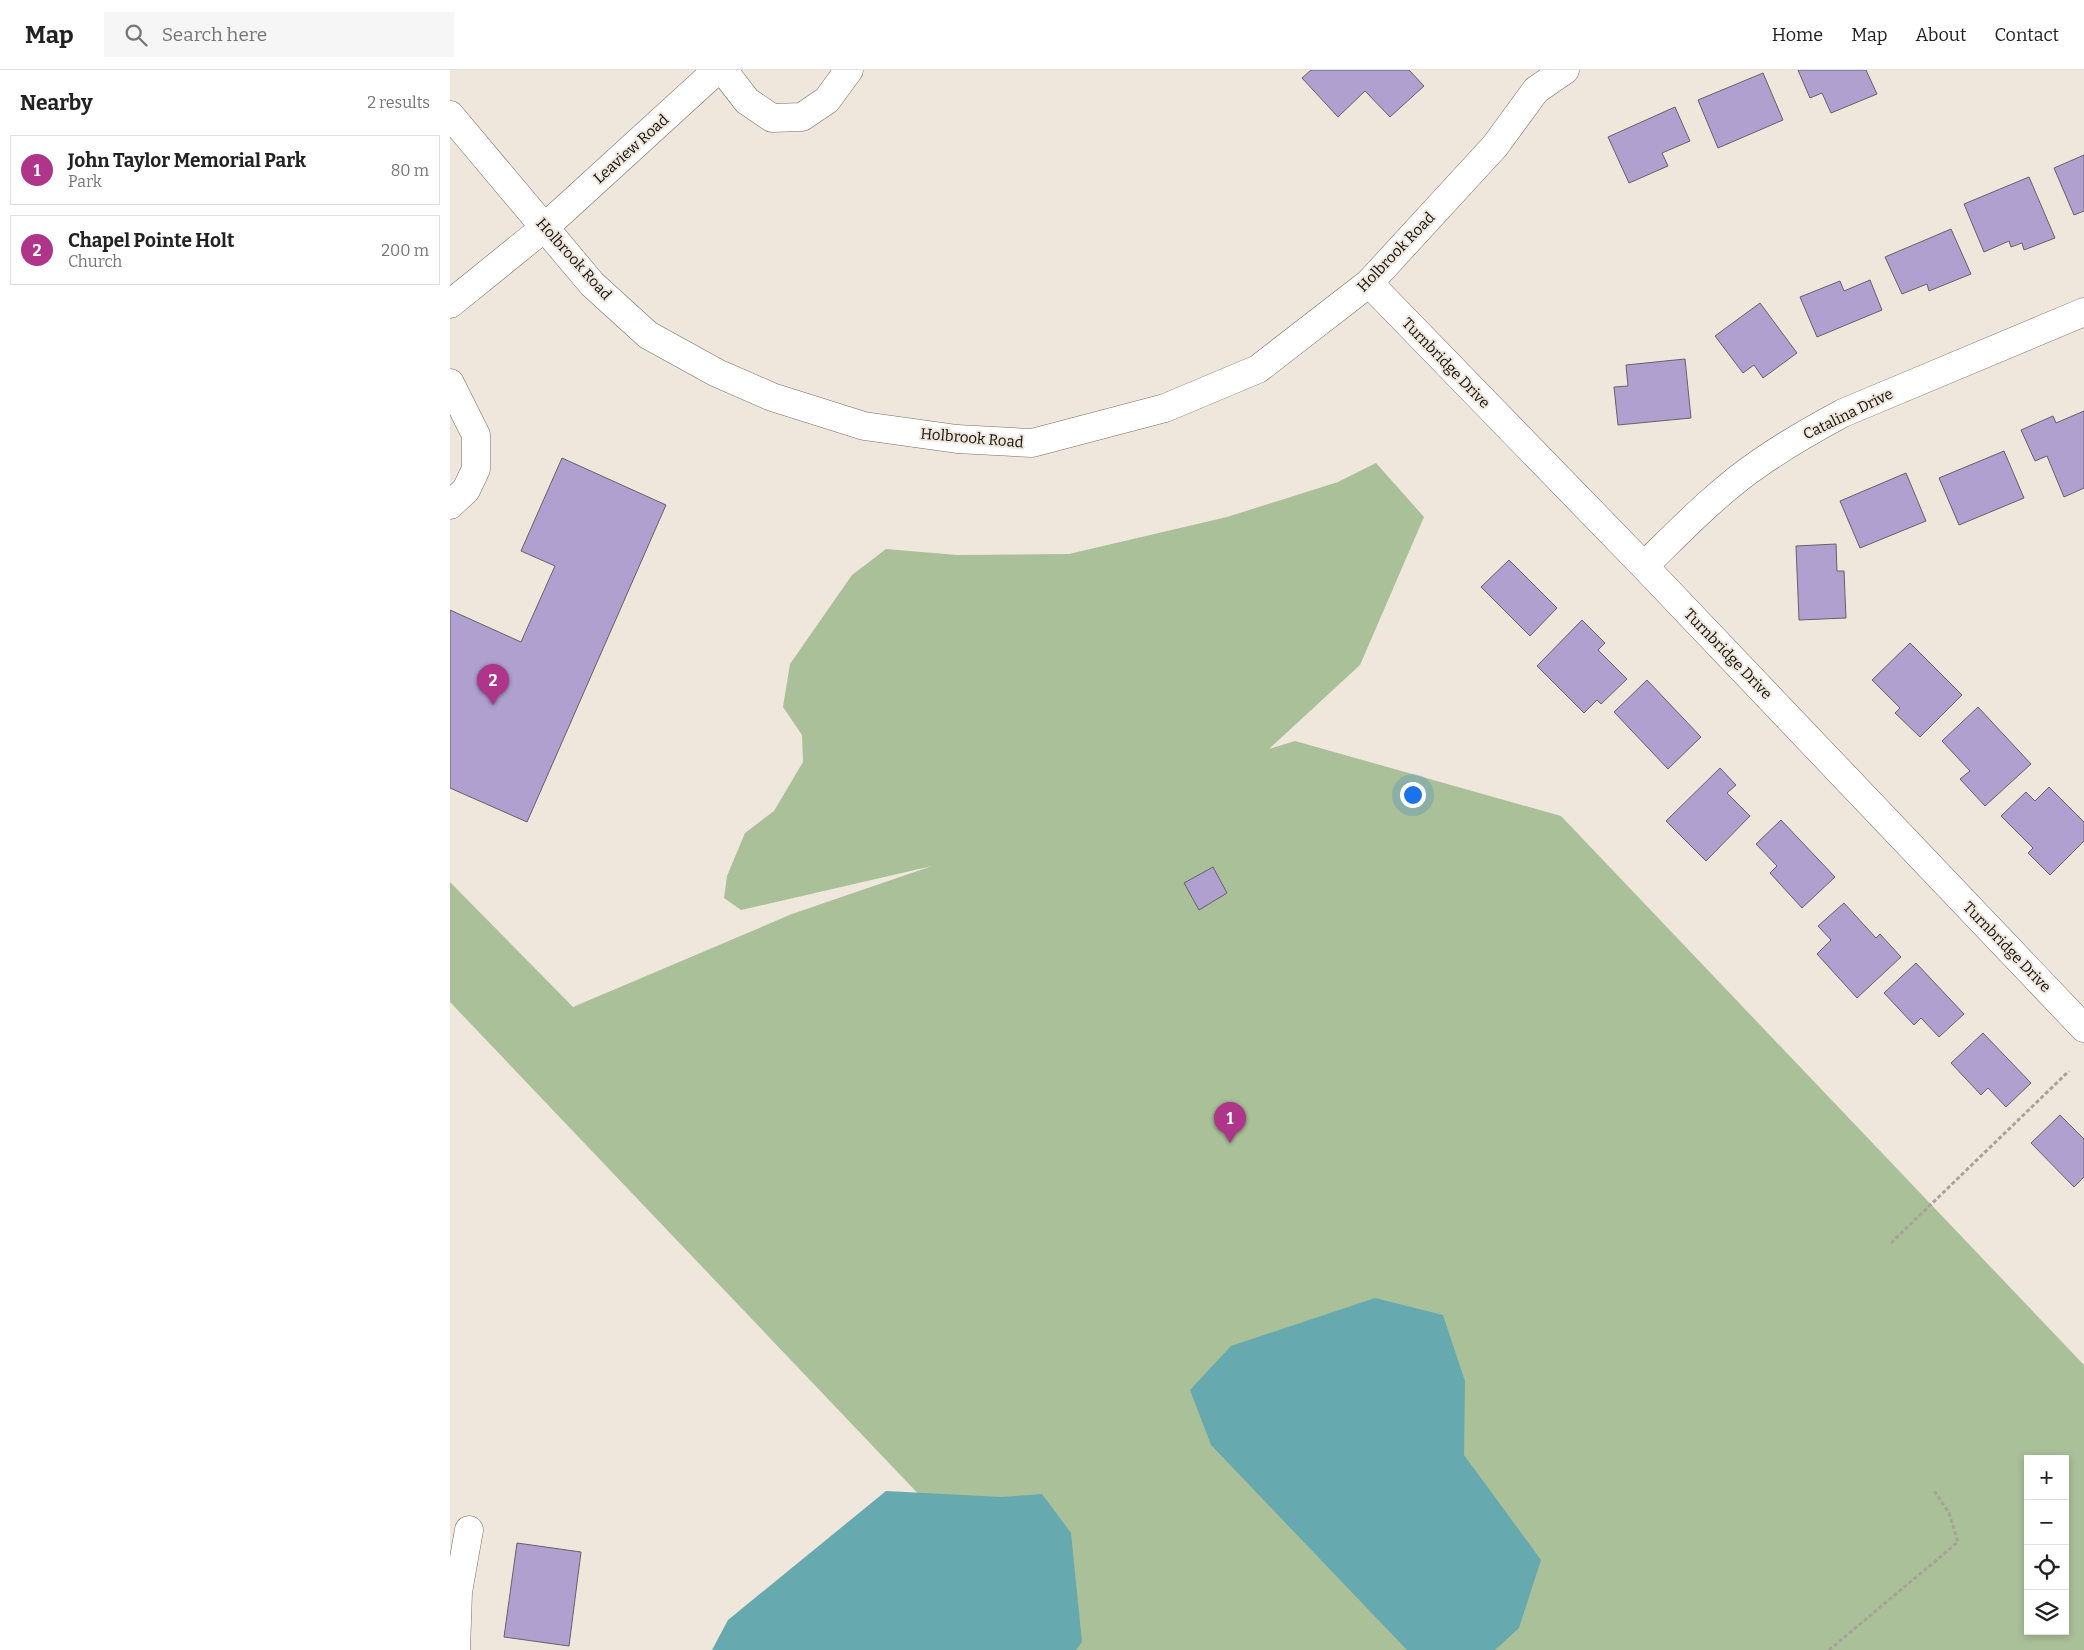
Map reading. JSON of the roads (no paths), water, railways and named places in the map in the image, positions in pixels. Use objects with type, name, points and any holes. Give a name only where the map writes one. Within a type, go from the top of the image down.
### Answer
[{"type":"street","name":"Leaview Road","points":[[450,304],[544,228],[717,70]]},
{"type":"street","points":[[722,70],[747,101],[772,118],[802,117],[827,100],[849,70]]},
{"type":"street","name":"Holbrook Road","points":[[450,116],[592,284],[648,335],[718,373],[772,397],[864,426],[957,439],[1032,443],[1165,408],[1258,369],[1369,283],[1495,146],[1536,90],[1565,70]]},
{"type":"street","name":"Turnbridge Drive","points":[[1369,283],[1644,566],[2084,1028]]},
{"type":"street","name":"Catalina Drive","points":[[1644,566],[1715,498],[1760,462],[1806,433],[1843,413],[2084,312]]},
{"type":"street","points":[[450,383],[476,434],[476,470],[466,490],[450,505]]},
{"type":"street","points":[[456,1650],[458,1592],[469,1530]]},
{"type":"water","points":[[1375,1298],[1443,1315],[1465,1381],[1464,1455],[1541,1560],[1519,1628],[1495,1650],[1407,1650],[1211,1445],[1190,1390],[1231,1346]]},
{"type":"water","points":[[886,1491],[1001,1497],[1042,1494],[1071,1533],[1082,1642],[1076,1650],[712,1650],[728,1620]]},
{"type":"place","name":"Chapel Pointe Holt","points":[[493,705]]},
{"type":"place","name":"John Taylor Memorial Park","points":[[1230,1143]]}]
